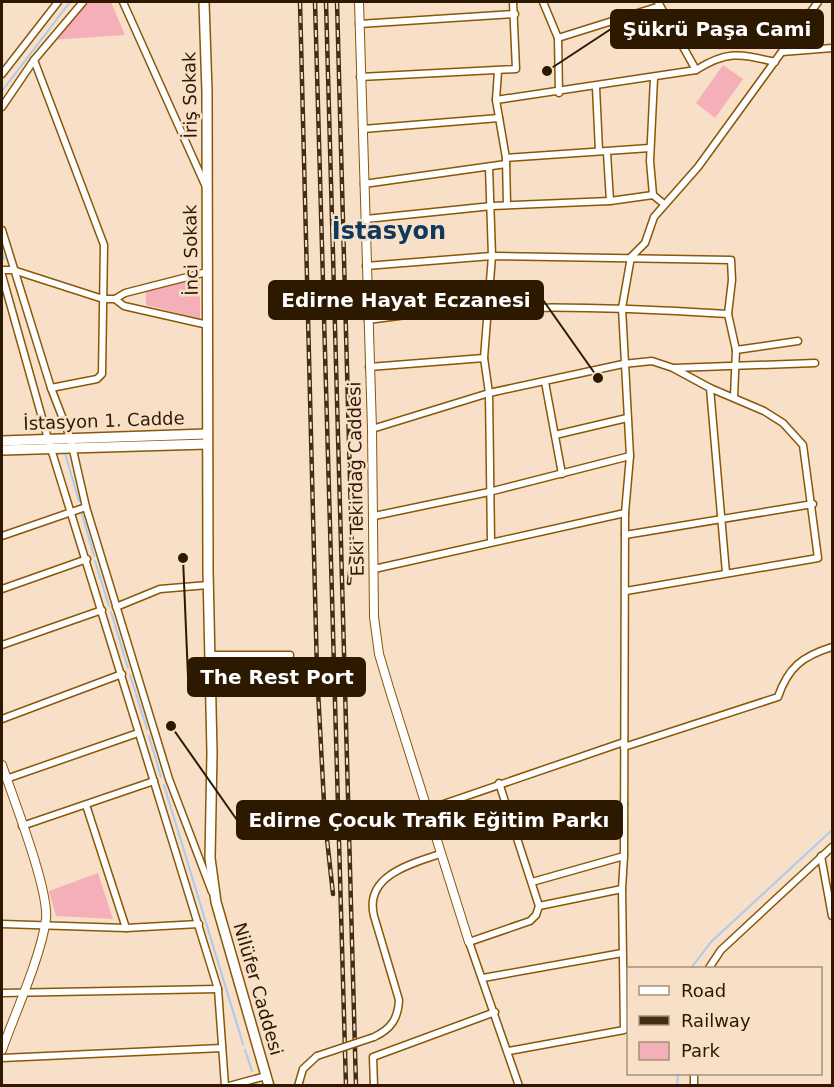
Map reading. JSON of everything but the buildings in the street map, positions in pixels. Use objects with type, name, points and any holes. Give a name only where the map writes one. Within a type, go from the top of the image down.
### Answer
[{"type":"main road","name":"İriş Sokak","points":[[204,2],[206,188]]},
{"type":"main road","name":"İnci Sokak","points":[[206,188],[210,655]]},
{"type":"main road","name":"İstasyon 1. Cadde","points":[[2,450],[50,444],[70,437],[207,434]]},
{"type":"main road","name":"İstasyon 1. Cadde","points":[[2,441],[73,448],[207,444]]},
{"type":"main road","name":"Nilüfer Caddesi","points":[[210,655],[210,858],[216,902],[268,1081]]},
{"type":"street","points":[[2,74],[58,2]]},
{"type":"street","points":[[2,106],[34,60],[83,2]]},
{"type":"street","name":"İnci Sokak","points":[[123,2],[206,188]]},
{"type":"street","name":"Eski Tekirdağ Caddesi","points":[[359,2],[372,429],[374,617],[379,654],[469,942]]},
{"type":"street","points":[[360,77],[516,69],[513,2]]},
{"type":"street","points":[[543,2],[558,38],[560,93]]},
{"type":"street","points":[[509,1051],[624,1030],[622,889],[625,513],[630,456],[622,308],[631,257],[645,243],[654,217],[698,167],[818,2]]},
{"type":"street","points":[[558,38],[659,4],[696,70]]},
{"type":"street","points":[[359,24],[514,14]]},
{"type":"street","points":[[782,52],[832,48]]},
{"type":"street","points":[[496,100],[560,93],[696,70],[722,56],[751,56],[775,62]]},
{"type":"street","points":[[34,60],[104,245],[102,374],[97,379],[51,388]]},
{"type":"street","points":[[498,71],[496,100],[506,161],[507,205]]},
{"type":"street","points":[[654,78],[650,148],[653,195],[664,204]]},
{"type":"street","points":[[596,87],[599,151]]},
{"type":"street","points":[[363,129],[499,118]]},
{"type":"street","points":[[364,184],[489,167],[506,161],[650,148]]},
{"type":"street","points":[[607,153],[610,201]]},
{"type":"street","points":[[489,167],[492,256],[484,358],[489,393],[491,542]]},
{"type":"street","points":[[366,219],[492,206],[610,201],[653,195]]},
{"type":"street","points":[[2,230],[51,388],[70,437],[86,507],[169,779],[216,902]]},
{"type":"street","points":[[366,266],[492,256],[731,260],[732,280],[728,314],[736,350],[734,397]]},
{"type":"street","points":[[207,272],[125,294],[115,299],[103,299],[13,270],[2,273],[50,444],[218,989],[227,1086],[268,1081]]},
{"type":"street","points":[[115,299],[124,306],[208,325]]},
{"type":"street","points":[[368,320],[420,312],[488,308],[622,308],[728,314]]},
{"type":"street","points":[[736,350],[798,341]]},
{"type":"street","points":[[369,367],[484,358]]},
{"type":"street","points":[[372,429],[489,393],[624,364],[652,361],[673,368],[710,388],[764,411],[795,434],[803,446],[813,504],[818,558],[626,591]]},
{"type":"street","points":[[673,368],[815,363]]},
{"type":"street","points":[[545,382],[562,474]]},
{"type":"street","points":[[710,388],[726,573]]},
{"type":"street","points":[[555,435],[627,418]]},
{"type":"street","points":[[374,516],[489,492],[630,456]]},
{"type":"street","points":[[626,535],[813,504]]},
{"type":"street","points":[[2,536],[86,507]]},
{"type":"street","points":[[374,570],[625,513]]},
{"type":"street","points":[[2,589],[87,560]]},
{"type":"street","points":[[116,607],[160,590],[208,585]]},
{"type":"street","points":[[2,645],[102,610]]},
{"type":"street","points":[[426,810],[500,783],[778,697],[785,676],[804,658],[832,647]]},
{"type":"street","points":[[210,655],[290,655]]},
{"type":"street","points":[[2,719],[122,674]]},
{"type":"street","points":[[6,779],[138,733]]},
{"type":"street","points":[[2,765],[44,900],[44,924],[2,1050]]},
{"type":"street","points":[[22,826],[154,781]]},
{"type":"street","points":[[500,783],[539,906],[536,915],[530,921],[469,942],[509,1051],[519,1086]]},
{"type":"street","points":[[517,835],[624,804]]},
{"type":"street","points":[[86,805],[126,928]]},
{"type":"street","points":[[710,967],[721,951],[832,847]]},
{"type":"street","points":[[298,1086],[303,1069],[317,1056],[374,1037],[393,1024],[399,1012],[399,1000],[371,904],[373,894],[389,875],[440,854]]},
{"type":"street","points":[[532,882],[624,856]]},
{"type":"street","points":[[821,856],[832,916]]},
{"type":"street","points":[[539,906],[622,889]]},
{"type":"street","points":[[2,924],[126,928],[199,924]]},
{"type":"street","points":[[483,978],[622,952]]},
{"type":"street","points":[[2,993],[218,989]]},
{"type":"street","points":[[374,1086],[373,1057],[495,1012]]},
{"type":"street","points":[[2,1058],[222,1048]]},
{"type":"green space","points":[[87,2],[111,2],[125,35],[52,40]]},
{"type":"green space","points":[[723,65],[743,79],[715,118],[696,103]]},
{"type":"green space","points":[[200,277],[200,319],[146,305],[146,289]]},
{"type":"green space","points":[[98,873],[113,919],[56,916],[49,891]]},
{"type":"waterway","points":[[2,91],[70,2]]},
{"type":"waterway","points":[[2,251],[4,259]]},
{"type":"waterway","points":[[65,453],[79,501]]},
{"type":"waterway","points":[[82,514],[94,556]]},
{"type":"waterway","points":[[95,561],[109,606]]},
{"type":"waterway","points":[[111,612],[128,668]]},
{"type":"waterway","points":[[130,675],[147,729]]},
{"type":"waterway","points":[[149,736],[161,777]]},
{"type":"waterway","points":[[164,785],[243,1044]]},
{"type":"waterway","points":[[692,967],[711,942],[832,830]]},
{"type":"waterway","points":[[245,1050],[252,1071]]},
{"type":"waterway","points":[[677,1086],[678,1075]]},
{"type":"railway","points":[[300,2],[317,672],[325,821],[333,894]]},
{"type":"railway","points":[[315,2],[346,1086]]},
{"type":"railway","points":[[326,2],[356,1086]]},
{"type":"railway","points":[[337,2],[352,552],[349,583]]},
{"type":"place","name":"Şükrü Paşa Cami","points":[[547,71]]},
{"type":"place","name":"Edirne Hayat Eczanesi","points":[[598,378]]},
{"type":"place","name":"The Rest Port","points":[[183,558]]},
{"type":"place","name":"Edirne Çocuk Trafik Eğitim Parkı","points":[[171,726]]},
{"type":"district","name":"İstasyon","points":[[389,231]]}]
